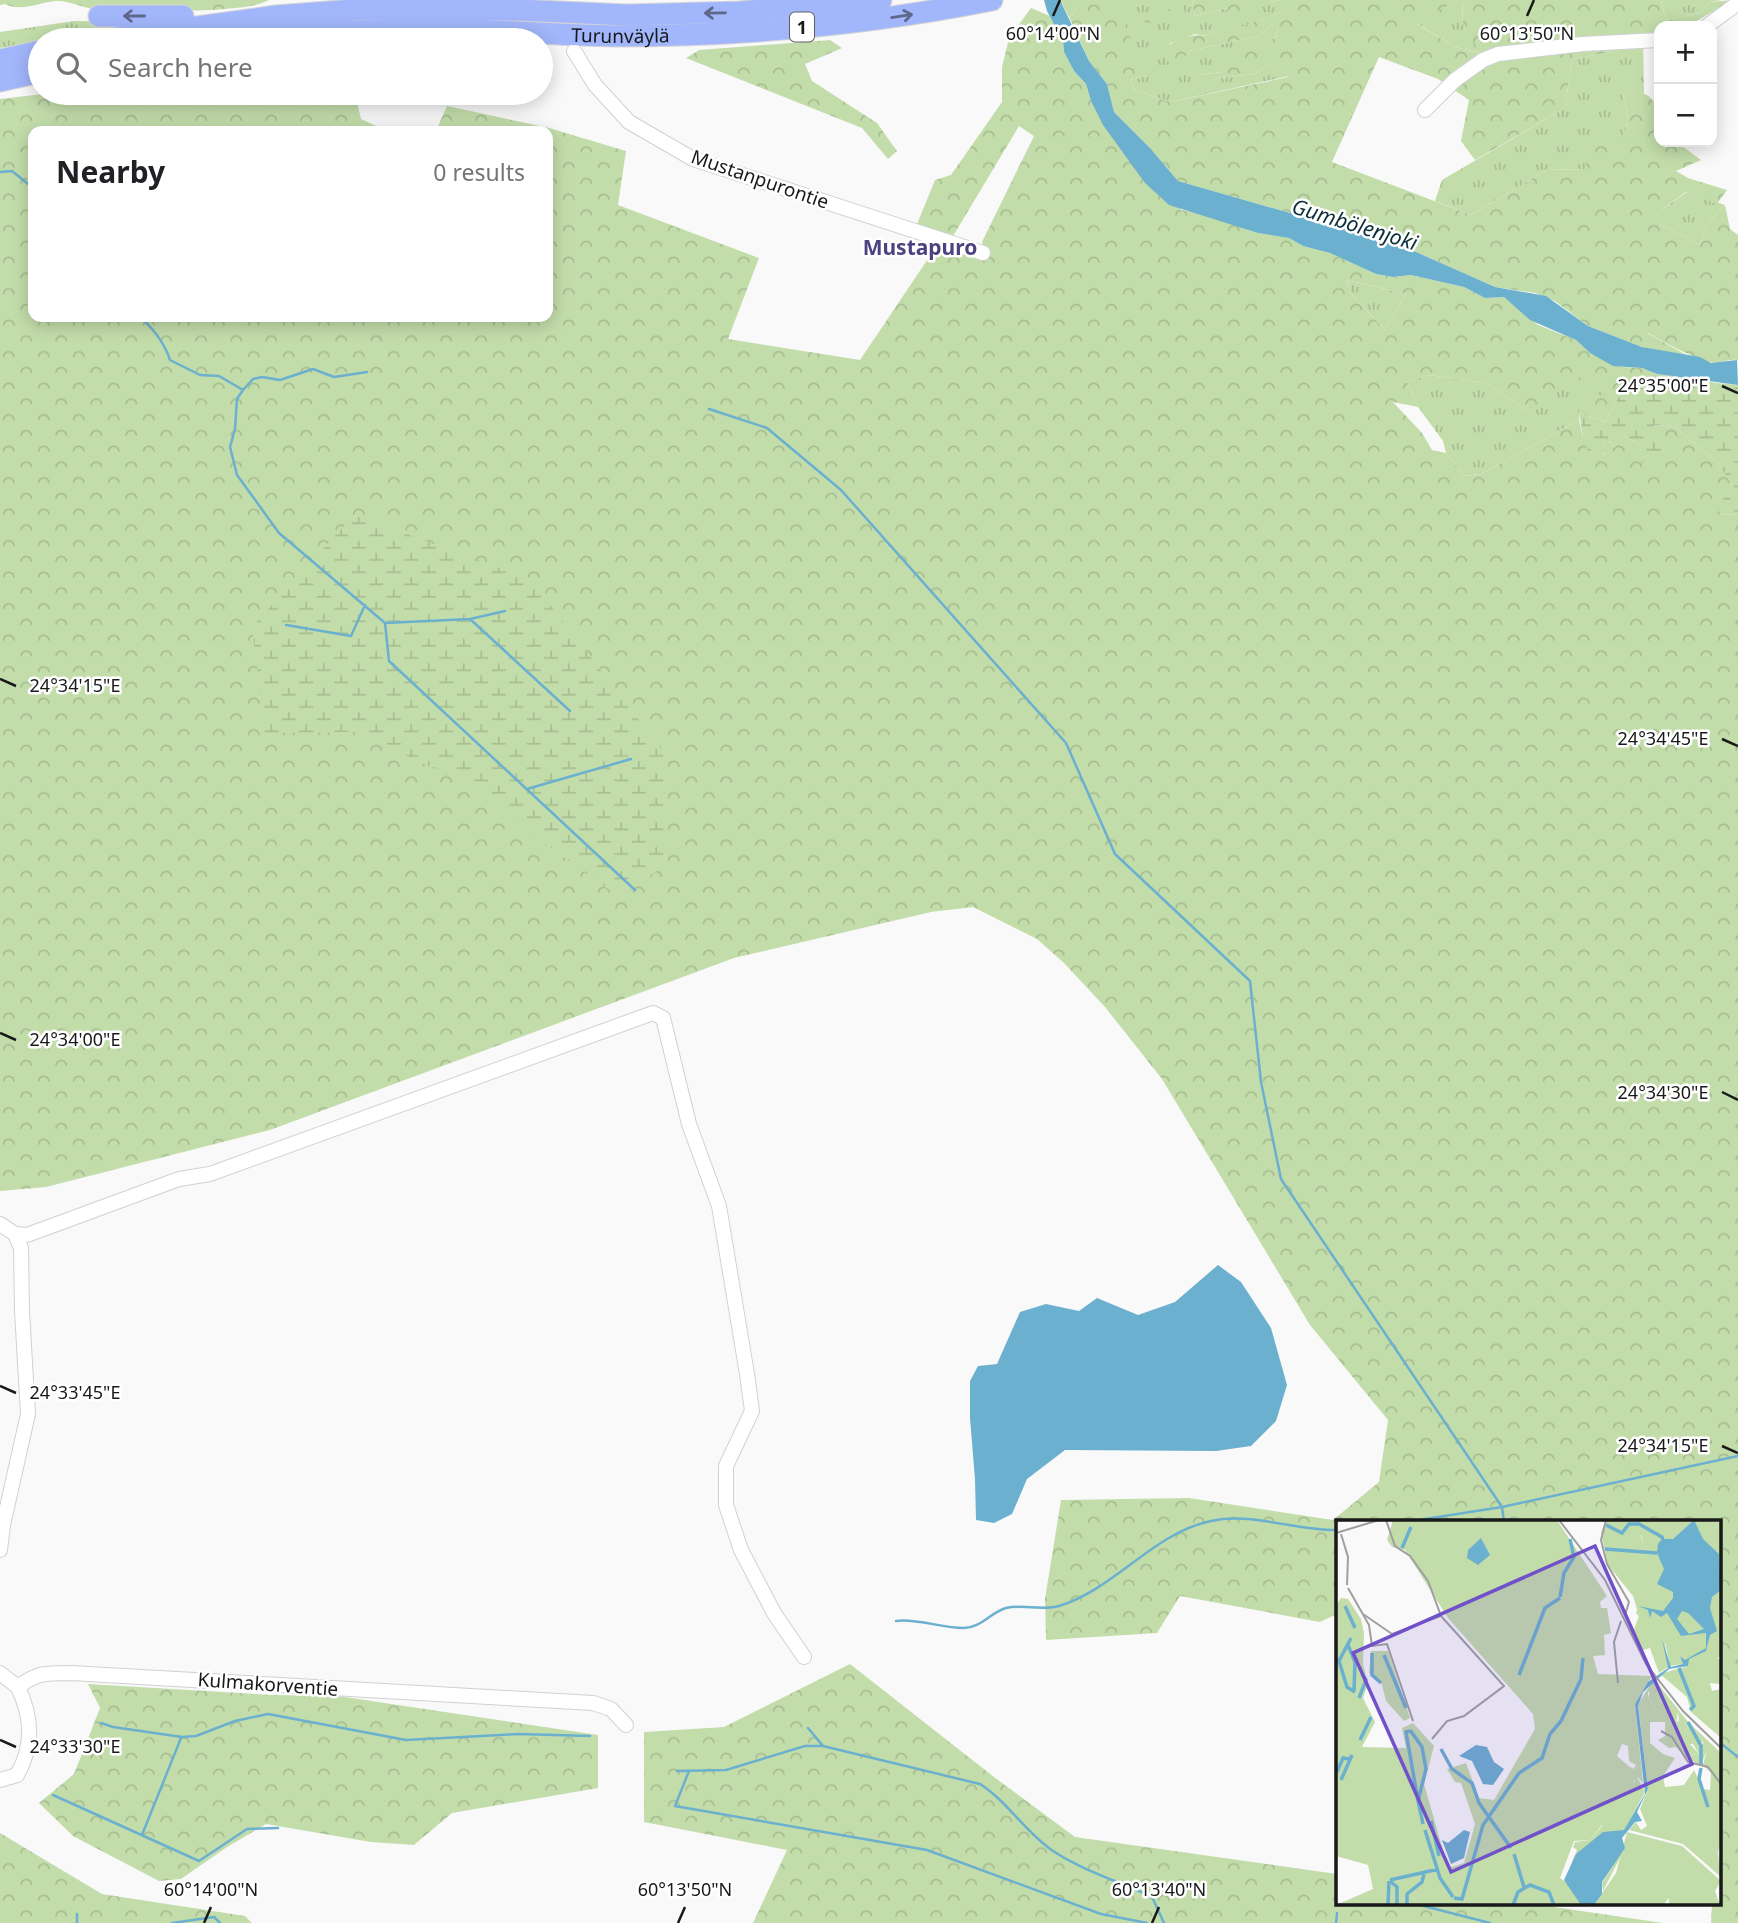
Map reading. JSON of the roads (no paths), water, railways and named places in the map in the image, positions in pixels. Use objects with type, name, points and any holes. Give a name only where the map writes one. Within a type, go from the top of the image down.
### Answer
[{"type":"highway","name":"Turunväylä","points":[[188,28],[276,16],[366,9],[518,10],[627,15],[739,12],[881,0]]},
{"type":"highway","name":"Turunväylä","points":[[553,34],[699,35],[868,21],[992,0]]},
{"type":"highway","points":[[99,16],[276,16]]},
{"type":"highway","points":[[553,45],[699,35]]},
{"type":"highway","points":[[0,60],[28,54]]},
{"type":"highway","points":[[0,81],[28,75]]},
{"type":"highway","points":[[0,92],[28,88]]},
{"type":"street","points":[[1714,21],[1738,3]]},
{"type":"street","points":[[1425,110],[1455,80],[1483,60],[1497,54],[1583,44],[1654,40]]},
{"type":"street","name":"Mustanpurontie","points":[[574,51],[595,85],[629,122],[693,159],[983,253]]},
{"type":"street","points":[[0,1224],[15,1234],[27,1235],[179,1179],[210,1174],[653,1013],[663,1018],[689,1124],[719,1206],[752,1411],[726,1466],[726,1505],[741,1550],[774,1613],[804,1657]]},
{"type":"street","points":[[0,1550],[3,1525],[28,1414],[22,1302],[23,1268],[21,1248],[15,1234]]},
{"type":"street","points":[[0,1673],[18,1687],[28,1708],[30,1732],[27,1753],[18,1775],[0,1780]]},
{"type":"street","name":"Kulmakorventie","points":[[18,1687],[33,1676],[71,1673],[593,1703],[611,1709],[626,1725]]},
{"type":"water","points":[[1044,0],[1060,0],[1089,61],[1107,84],[1114,112],[1178,181],[1398,244],[1495,287],[1546,296],[1588,326],[1642,347],[1700,357],[1711,363],[1737,360],[1738,385],[1657,374],[1642,368],[1613,366],[1590,353],[1576,340],[1530,320],[1504,297],[1485,298],[1464,287],[1411,275],[1393,277],[1376,274],[1289,238],[1258,233],[1169,205],[1145,183],[1103,125],[1086,84],[1074,71],[1064,52],[1063,41]]},
{"type":"water","points":[[1218,1265],[1241,1282],[1271,1328],[1287,1385],[1276,1421],[1251,1446],[1216,1451],[1065,1450],[1027,1479],[1012,1514],[994,1523],[976,1520],[970,1381],[978,1366],[997,1364],[1020,1312],[1046,1304],[1079,1311],[1097,1298],[1138,1315],[1175,1302]]},
{"type":"waterway","points":[[0,172],[12,171],[28,184]]},
{"type":"waterway","points":[[145,322],[158,336],[170,360],[200,375],[219,376],[243,390]]},
{"type":"waterway","points":[[367,372],[334,377],[313,369],[280,380],[262,377],[253,379],[237,399],[235,429],[230,447],[237,475],[279,533],[385,623]]},
{"type":"waterway","points":[[709,409],[767,428],[841,490],[1066,743],[1115,854],[1250,981],[1261,1082],[1281,1179],[1502,1507],[1504,1520]]},
{"type":"waterway","points":[[286,625],[351,636],[365,605]]},
{"type":"waterway","points":[[385,623],[470,619],[505,611]]},
{"type":"waterway","points":[[470,619],[570,711]]},
{"type":"waterway","points":[[385,623],[389,661],[635,890]]},
{"type":"waterway","points":[[527,789],[631,759]]},
{"type":"waterway","points":[[1419,1520],[1502,1507],[1738,1456]]},
{"type":"waterway","points":[[896,1621],[964,1628],[976,1625],[1006,1608],[1059,1606],[1098,1587],[1171,1537],[1190,1527],[1211,1521],[1258,1520],[1336,1530]]},
{"type":"waterway","points":[[101,1723],[182,1737],[196,1736],[235,1721],[268,1714],[406,1740],[519,1734],[590,1736]]},
{"type":"waterway","points":[[808,1728],[823,1746]]},
{"type":"waterway","points":[[142,1835],[181,1738]]},
{"type":"waterway","points":[[1720,1743],[1738,1757]]},
{"type":"waterway","points":[[677,1771],[726,1770],[805,1746],[823,1746],[980,1784],[1053,1851],[1088,1870],[1148,1895],[1153,1899],[1164,1923]]},
{"type":"waterway","points":[[689,1771],[675,1806],[927,1850],[1101,1914],[1147,1923]]},
{"type":"waterway","points":[[53,1795],[199,1861],[247,1829],[278,1828]]},
{"type":"waterway","points":[[1424,1906],[1490,1923]]},
{"type":"waterway","points":[[1336,1923],[1337,1913]]},
{"type":"waterway","points":[[77,1914],[77,1923]]},
{"type":"waterway","points":[[172,1923],[214,1917],[220,1923]]},
{"type":"district","name":"Mustapuro","points":[[920,247]]},
{"type":"water label","name":"Gumbölenjoki","points":[[1355,224]]}]
